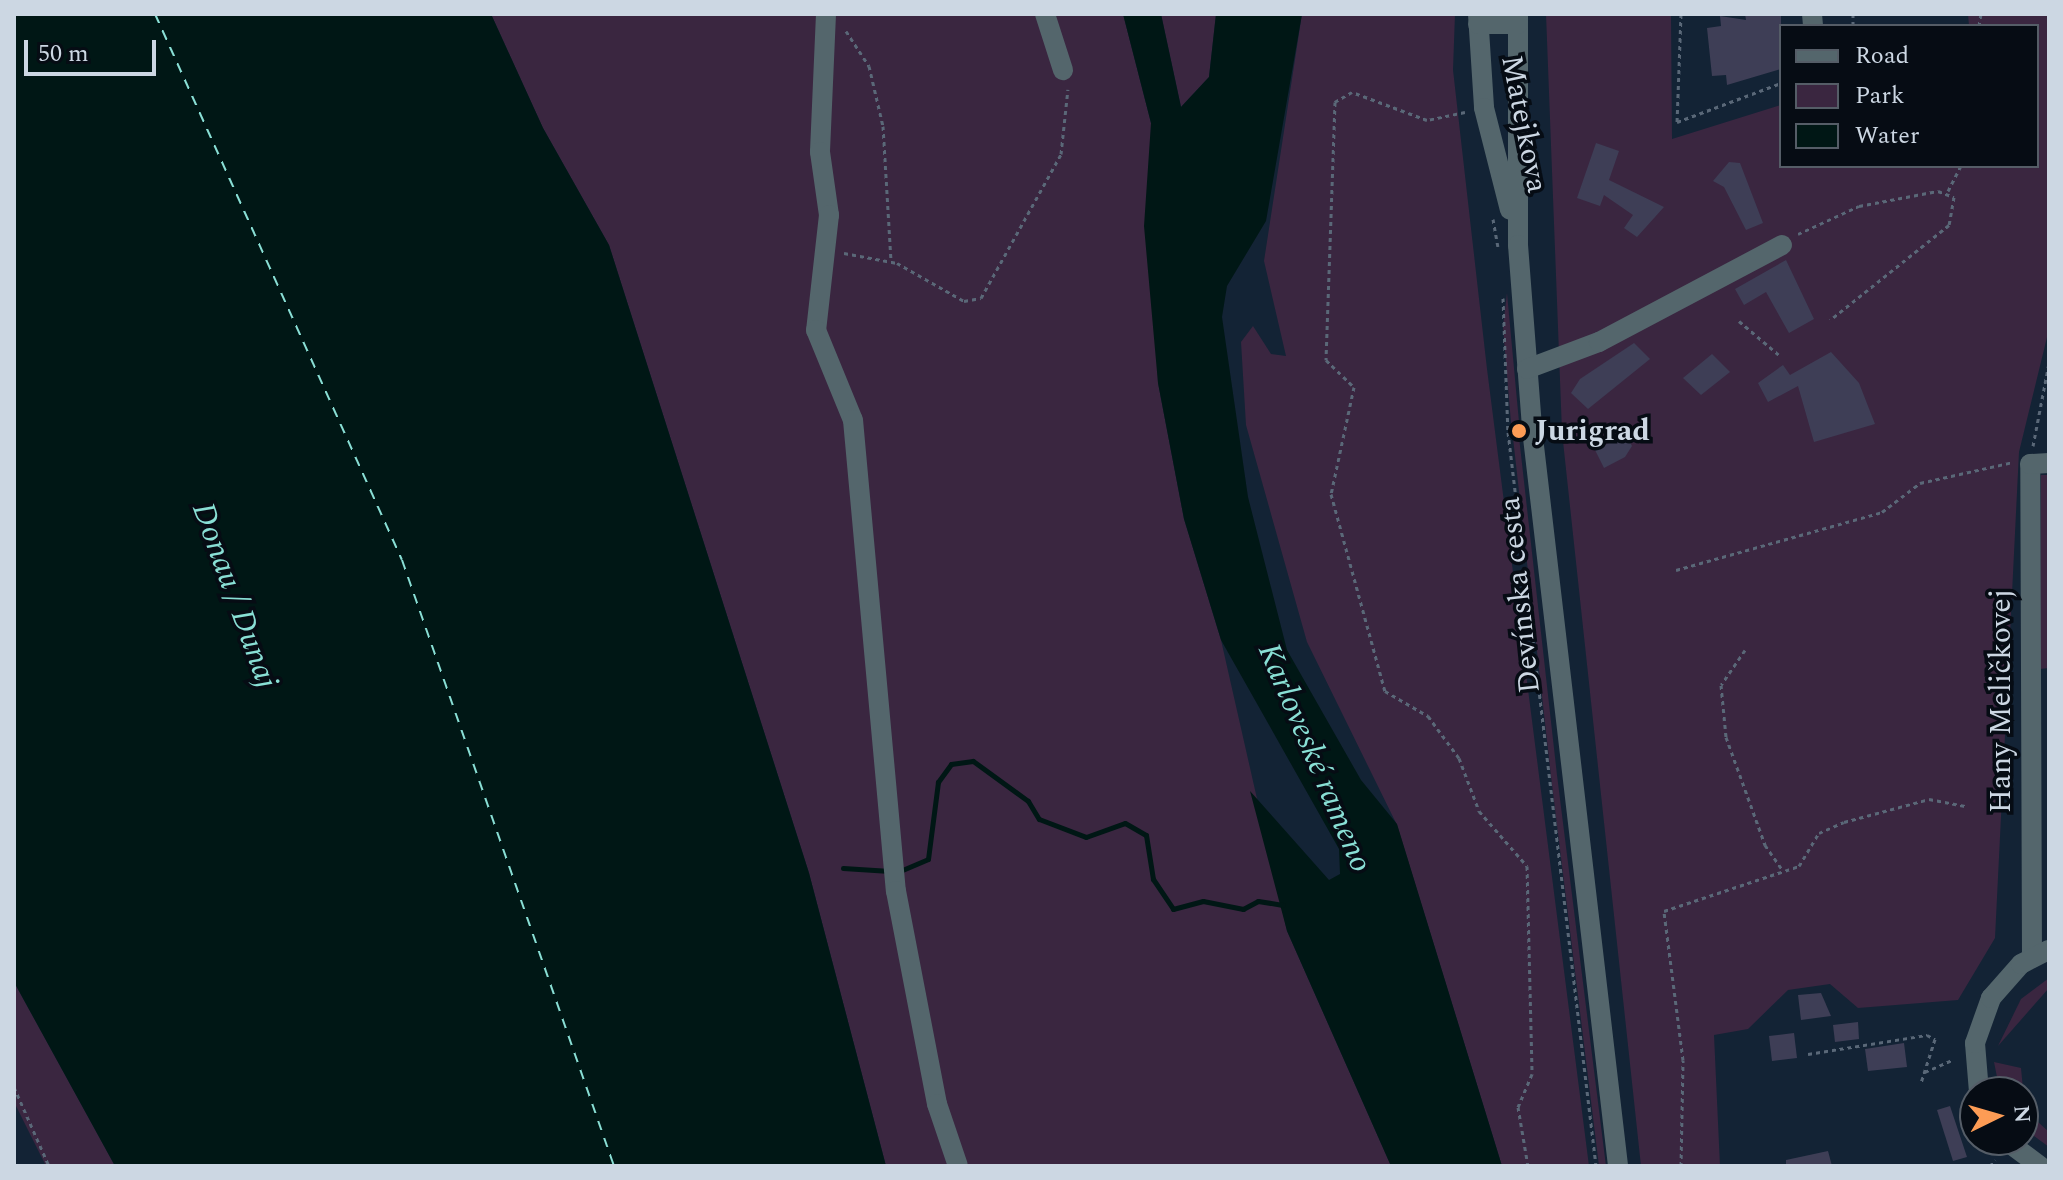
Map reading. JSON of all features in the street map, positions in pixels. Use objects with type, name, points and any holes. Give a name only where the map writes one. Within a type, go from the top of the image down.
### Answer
[{"type":"street","points":[[1045,14],[1063,70]]},
{"type":"street","points":[[1478,19],[1519,17]]},
{"type":"street","name":"Devínska cesta","points":[[1519,17],[1518,245],[1527,369],[1618,1166]]},
{"type":"street","points":[[833,18],[824,241],[816,330],[853,420],[890,852],[937,1104],[958,1166]]},
{"type":"street","name":"Matejkova","points":[[1478,19],[1484,108],[1518,245]]},
{"type":"street","points":[[1527,369],[1599,342],[1782,245]]},
{"type":"street","name":"Hany Meličkovej","points":[[1977,1076],[1974,1051],[1985,1009],[2004,980],[2040,954],[2040,464]]},
{"type":"path","points":[[1681,14],[1677,122],[1779,84]]},
{"type":"path","points":[[833,18],[869,66],[883,126],[891,261]]},
{"type":"path","points":[[824,241],[845,254],[891,261],[964,301],[981,298],[1061,154],[1070,108],[1063,70]]},
{"type":"path","points":[[1472,110],[1427,120],[1352,92],[1335,102],[1326,360],[1354,387],[1331,494],[1385,691],[1428,716],[1459,758],[1479,811],[1527,866],[1532,1074],[1518,1107],[1528,1166]]},
{"type":"path","points":[[1948,192],[1960,168]]},
{"type":"path","points":[[1782,245],[1840,212],[1948,192]]},
{"type":"path","points":[[1830,320],[1949,225],[1957,207],[1948,192]]},
{"type":"path","points":[[1492,213],[1500,258]]},
{"type":"path","points":[[1504,291],[1508,432],[1596,1166]]},
{"type":"path","points":[[1739,321],[1779,355]]},
{"type":"path","points":[[1676,570],[1882,512],[1920,483],[2001,460],[2040,464],[2049,363]]},
{"type":"path","points":[[1745,650],[1721,685],[1726,737],[1765,845],[1782,869]]},
{"type":"path","points":[[1681,1166],[1683,1060],[1664,911],[1692,908],[1782,869],[1799,866],[1819,833],[1844,822],[1929,799],[1966,806]]},
{"type":"path","points":[[1808,1054],[1927,1035],[1935,1039],[1921,1083]]},
{"type":"path","points":[[1925,1072],[1952,1060]]},
{"type":"path","points":[[14,1087],[49,1166]]},
{"type":"path","points":[[1990,1166],[1995,1160]]},
{"type":"green space","points":[[491,14],[1123,14],[1151,123],[1158,383],[1184,519],[1221,640],[1287,931],[1391,1166],[886,1166],[809,873],[609,245],[543,128]]},
{"type":"green space","points":[[1161,14],[1216,14],[1209,77],[1181,107]]},
{"type":"green space","points":[[1302,14],[1455,14],[1453,70],[1487,369],[1589,1166],[1502,1166],[1397,825],[1307,642],[1246,425],[1241,342],[1253,326],[1271,354],[1286,356],[1264,261]]},
{"type":"green space","points":[[1546,14],[1671,14],[1672,139],[1779,106],[1779,168],[2039,168],[2039,24],[1969,24],[1968,14],[2049,14],[2049,329],[2019,452],[1995,938],[1958,1000],[1858,1008],[1830,984],[1788,990],[1748,1029],[1714,1035],[1720,1166],[1641,1166],[1562,432]]},
{"type":"green space","points":[[1507,293],[1519,422],[1511,423],[1503,327]]},
{"type":"green space","points":[[1519,437],[1606,1166],[1599,1166],[1551,776],[1513,438]]},
{"type":"green space","points":[[2041,475],[2049,475],[2049,668],[2040,669]]},
{"type":"green space","points":[[2049,978],[2049,988],[1998,1046],[2021,999]]},
{"type":"green space","points":[[14,982],[115,1166],[46,1166],[14,1102]]},
{"type":"green space","points":[[1994,1062],[2021,1068],[2022,1076],[1997,1076]]},
{"type":"green space","points":[[2039,1123],[2049,1132],[2049,1147],[2039,1140]]},
{"type":"water","name":"Donau / Dunaj","points":[[14,14],[491,14],[543,128],[609,245],[809,873],[886,1166],[115,1166],[14,982]]},
{"type":"water","name":"Karloveské rameno","points":[[1123,14],[1161,14],[1181,107],[1209,77],[1216,14],[1302,14],[1266,221],[1227,286],[1222,317],[1248,497],[1287,650],[1361,780],[1397,824],[1502,1166],[1391,1166],[1287,931],[1250,791],[1329,880],[1340,874],[1339,849],[1221,640],[1184,519],[1158,383],[1144,226],[1151,123]]},
{"type":"building","points":[[1745,14],[1781,14],[1779,70],[1727,85],[1726,75],[1712,76],[1707,28],[1721,26],[1720,16],[1746,20]]},
{"type":"building","points":[[1596,143],[1619,151],[1609,180],[1664,207],[1637,237],[1624,228],[1633,215],[1604,195],[1600,206],[1577,198]]},
{"type":"building","points":[[1729,162],[1740,163],[1763,223],[1746,230],[1724,187],[1713,181]]},
{"type":"building","points":[[1786,260],[1814,319],[1789,333],[1766,292],[1744,305],[1735,289]]},
{"type":"building","points":[[1634,343],[1650,359],[1588,409],[1571,393],[1580,379]]},
{"type":"building","points":[[1831,352],[1859,383],[1875,424],[1814,442],[1798,386],[1768,402],[1758,383],[1783,365],[1790,375]]},
{"type":"building","points":[[1712,354],[1730,372],[1701,395],[1683,378]]},
{"type":"building","points":[[1626,434],[1632,446],[1625,457],[1604,468],[1595,450]]},
{"type":"building","points":[[1821,993],[1831,1016],[1801,1020],[1798,995]]},
{"type":"building","points":[[1858,1022],[1859,1039],[1835,1042],[1833,1025]]},
{"type":"building","points":[[1794,1033],[1797,1058],[1772,1061],[1769,1036]]},
{"type":"building","points":[[1904,1043],[1907,1067],[1868,1071],[1865,1049]]},
{"type":"building","points":[[1950,1106],[1959,1133],[1959,1156],[1967,1157],[1953,1161],[1937,1110]]},
{"type":"building","points":[[1828,1151],[1832,1166],[1786,1166],[1786,1160]]},
{"type":"waterway","points":[[900,871],[928,859],[938,782],[951,764],[973,761],[1028,801],[1039,819],[1086,837],[1125,823],[1146,835],[1153,879],[1173,909],[1203,901],[1243,909],[1258,901],[1283,905]]},
{"type":"waterway","points":[[843,868],[890,871]]},
{"type":"ferry route","points":[[155,14],[402,560],[614,1166]]},
{"type":"place","name":"Jurigrad","points":[[1519,431]]}]
